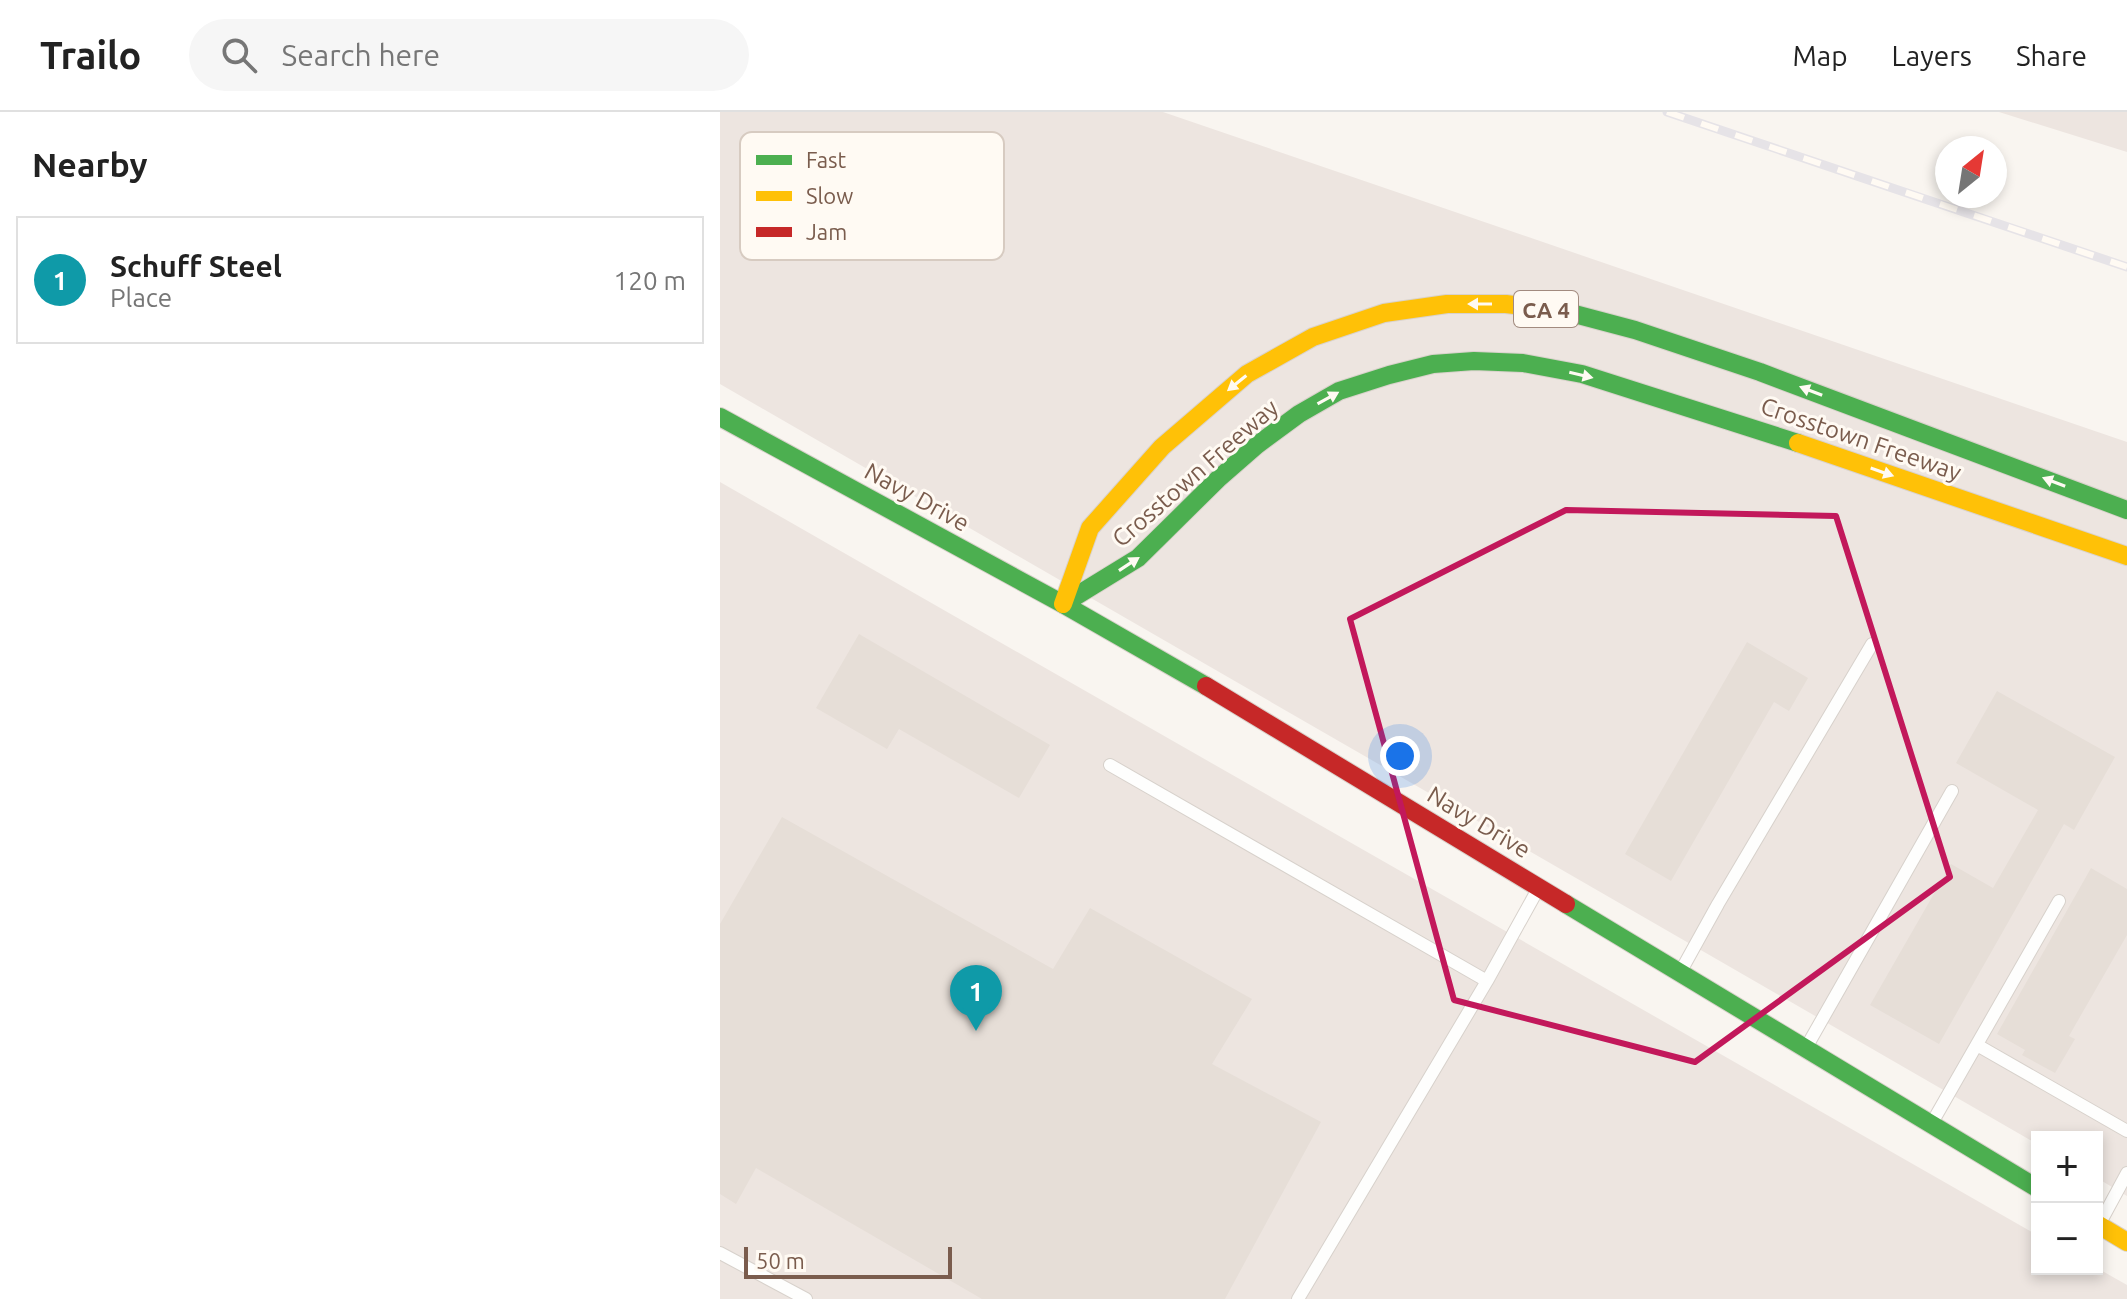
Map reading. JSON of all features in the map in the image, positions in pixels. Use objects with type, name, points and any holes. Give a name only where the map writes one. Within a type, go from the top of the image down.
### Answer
[{"type":"main road","name":"Crosstown Freeway","points":[[1063,604],[1090,528],[1162,447],[1247,374],[1313,337],[1384,313],[1447,304],[1506,304],[1567,312],[1635,330],[1760,372],[2127,510]]},
{"type":"main road","name":"Crosstown Freeway","points":[[1063,604],[1138,558],[1218,479],[1299,414],[1339,391],[1389,375],[1433,364],[1474,361],[1523,363],[1595,378],[1740,423],[2127,556]]},
{"type":"main road","name":"Navy Drive","points":[[720,417],[1063,604],[1199,682],[2031,1184]]},
{"type":"main road","points":[[2103,1227],[2127,1242]]},
{"type":"lane","points":[[1680,971],[1872,644]]},
{"type":"lane","points":[[1110,765],[1487,981]]},
{"type":"lane","points":[[1806,1048],[1952,791]]},
{"type":"lane","points":[[1298,1299],[1540,886]]},
{"type":"lane","points":[[1932,1124],[2059,901]]},
{"type":"lane","points":[[1977,1045],[2127,1131]]},
{"type":"lane","points":[[2103,1215],[2127,1173]]},
{"type":"lane","points":[[720,1253],[806,1299]]},
{"type":"highlighted area","points":[[1566,510],[1836,516],[1950,877],[1695,1062],[1454,1000],[1350,619]]},
{"type":"shaded area","points":[[720,112],[1163,112],[2127,442],[2127,1196],[2103,1182],[2103,1131],[2031,1131],[2031,1141],[720,384]]},
{"type":"shaded area","points":[[1999,112],[2127,112],[2127,152]]},
{"type":"shaded area","points":[[720,482],[2031,1232],[2031,1275],[2103,1275],[2103,1271],[2127,1285],[2127,1299],[720,1299]]},
{"type":"building","points":[[859,634],[1050,745],[1019,798],[899,729],[887,749],[816,708]]},
{"type":"building","points":[[1747,642],[1808,678],[1789,711],[1774,702],[1671,881],[1625,854]]},
{"type":"building","points":[[1997,691],[2115,757],[2074,830],[2064,824],[1939,1044],[1870,1005],[1951,864],[1993,888],[2038,810],[1956,763]]},
{"type":"building","points":[[782,817],[1053,969],[1090,908],[1252,999],[1212,1064],[1321,1122],[1225,1299],[982,1299],[756,1168],[736,1204],[720,1194],[720,924]]},
{"type":"building","points":[[2091,868],[2127,889],[2127,935],[2069,1036],[2075,1039],[2055,1073],[2022,1055],[2025,1050],[1997,1034]]},
{"type":"railway","points":[[1667,112],[2127,267]]},
{"type":"traffic: fast","points":[[1546,309],[1635,330],[1760,372],[2127,510]]},
{"type":"traffic: fast","points":[[1063,604],[1138,558],[1218,479],[1299,414],[1339,391],[1433,364],[1474,361],[1523,363],[1582,374],[1798,443]]},
{"type":"traffic: fast","points":[[720,417],[1063,604],[1206,686]]},
{"type":"traffic: fast","points":[[1566,904],[2031,1184]]},
{"type":"traffic: slow","points":[[1063,604],[1090,528],[1162,447],[1247,374],[1313,337],[1384,313],[1447,304],[1506,304],[1546,309]]},
{"type":"traffic: slow","points":[[1798,443],[2127,556]]},
{"type":"traffic: slow","points":[[2103,1228],[2127,1242]]},
{"type":"traffic: jam","points":[[1206,686],[1566,904]]},
{"type":"place","name":"Schuff Steel","points":[[976,1031]]}]
